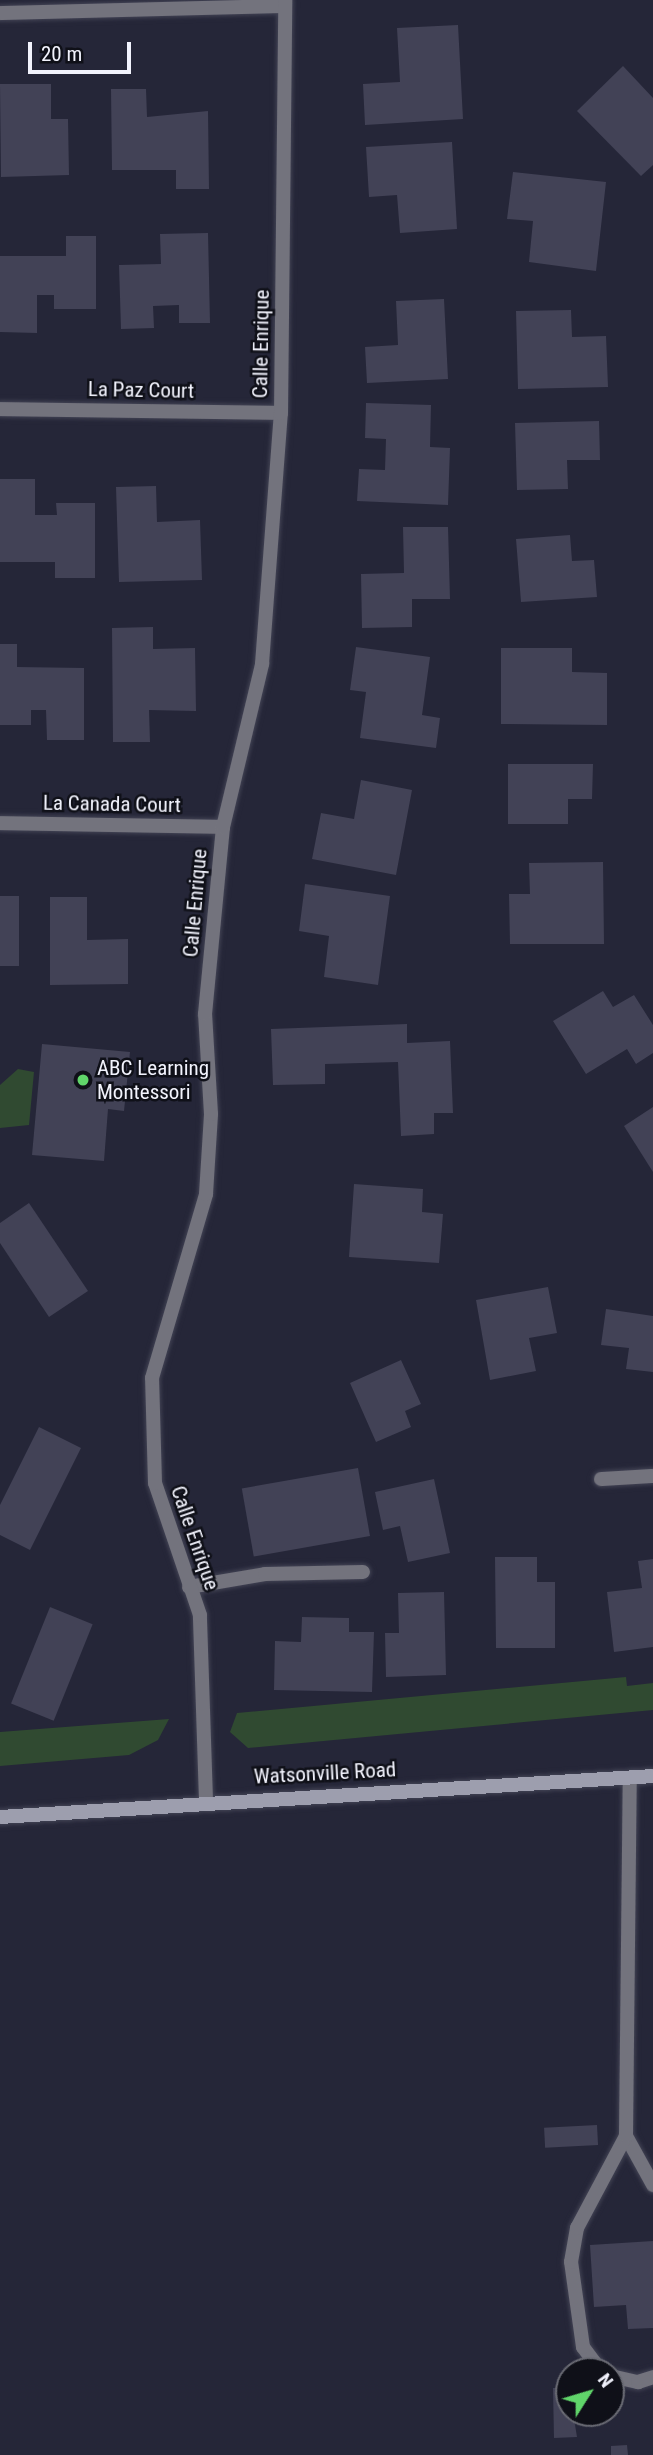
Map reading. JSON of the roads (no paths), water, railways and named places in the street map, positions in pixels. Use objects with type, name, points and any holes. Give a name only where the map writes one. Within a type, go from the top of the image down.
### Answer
[{"type":"main road","name":"Watsonville Road","points":[[0,1817],[206,1800],[653,1776]]},
{"type":"street","points":[[0,13],[285,3]]},
{"type":"street","name":"Calle Enrique","points":[[206,1800],[200,1615],[155,1483],[152,1378],[206,1194],[211,1114],[205,1014],[223,827],[262,664],[281,413],[285,3]]},
{"type":"street","name":"La Paz Court","points":[[0,409],[281,413]]},
{"type":"street","name":"La Canada Court","points":[[0,823],[223,827]]},
{"type":"street","points":[[601,1479],[653,1476]]},
{"type":"street","points":[[189,1587],[265,1574],[363,1572]]},
{"type":"street","points":[[590,2357],[583,2347],[571,2262],[578,2228],[626,2136],[630,1779]]},
{"type":"street","points":[[626,2136],[653,2185]]},
{"type":"street","points":[[625,2379],[638,2382],[653,2376]]},
{"type":"place","name":"ABC Learning Montessori","points":[[83,1080]]}]
